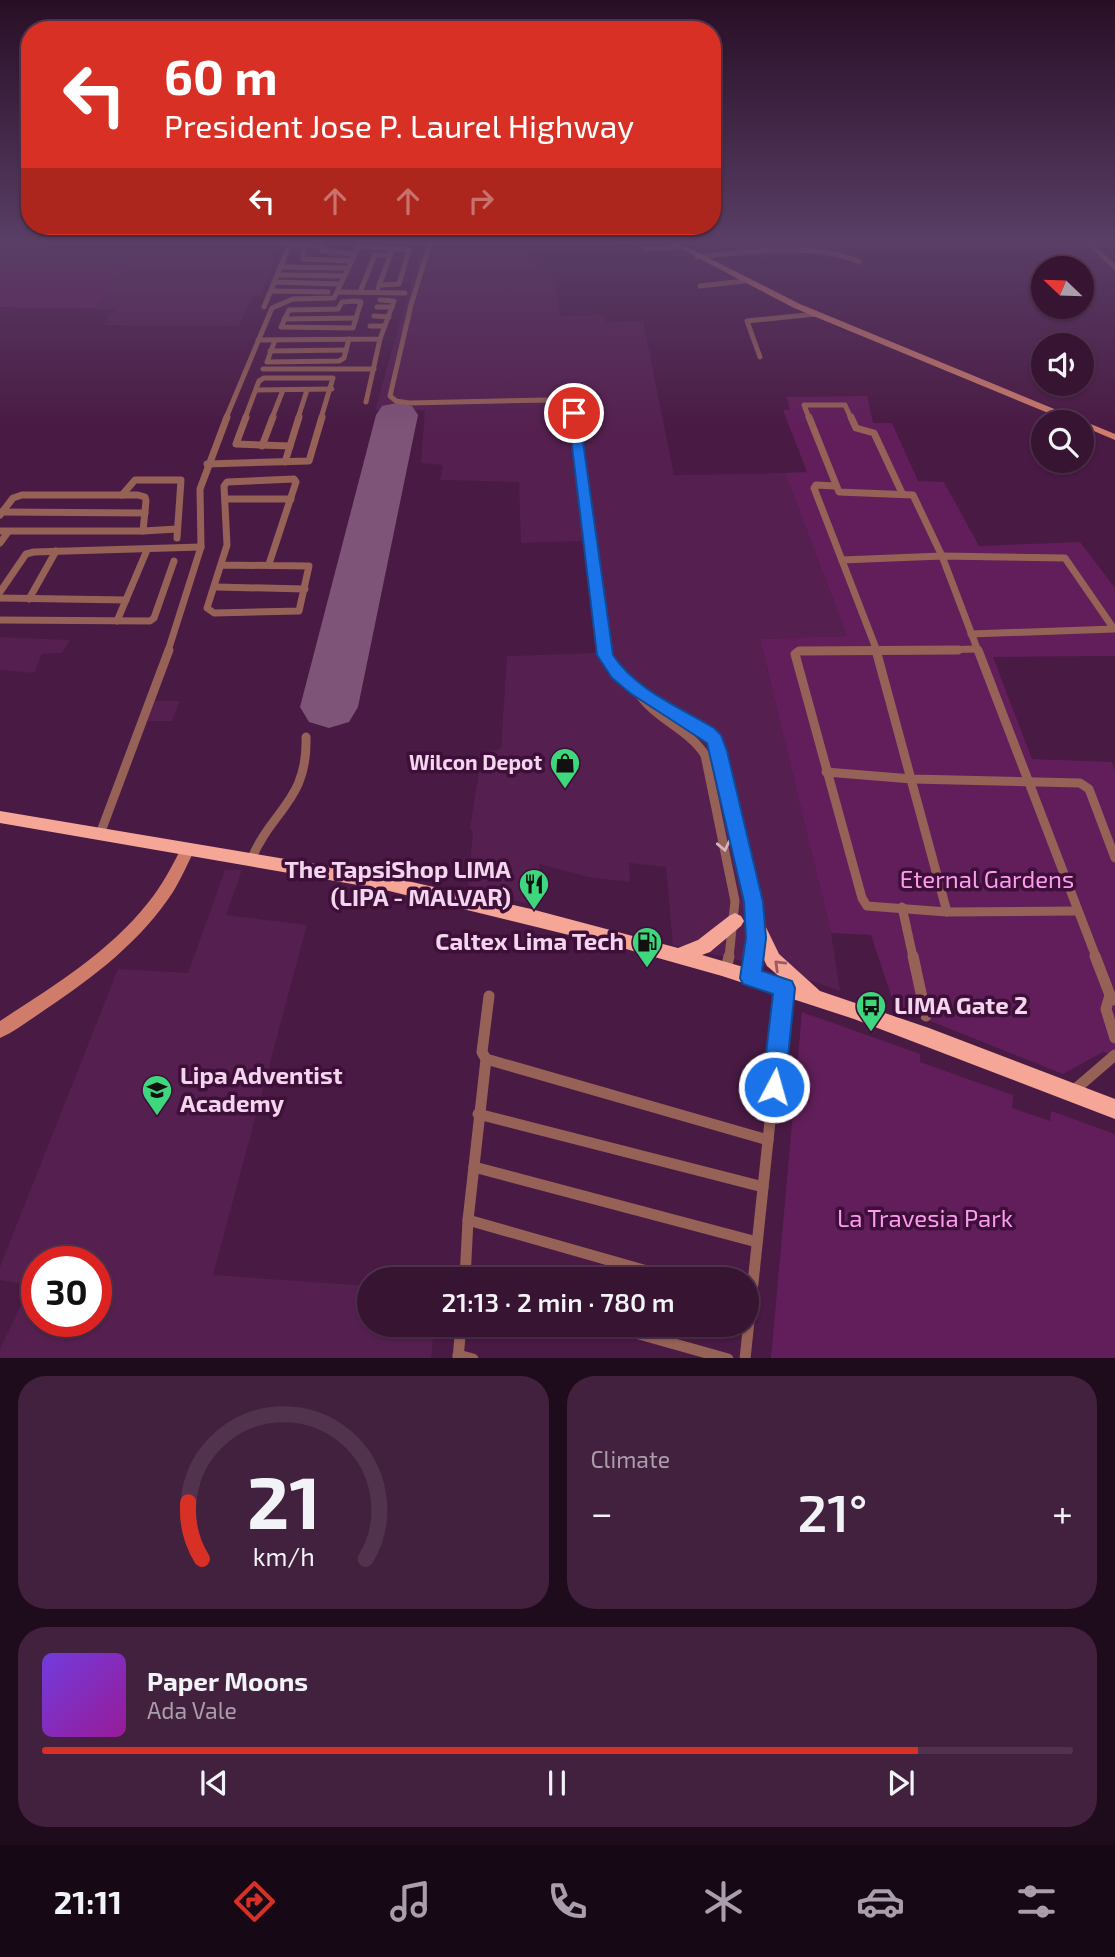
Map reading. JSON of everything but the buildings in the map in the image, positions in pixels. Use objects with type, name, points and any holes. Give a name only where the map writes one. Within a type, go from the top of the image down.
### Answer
[{"type":"highway","points":[[0,817],[432,894],[677,956],[816,998],[1115,1109]]},
{"type":"highway","points":[[677,956],[704,946],[735,921]]},
{"type":"highway","points":[[755,922],[773,960],[816,998]]},
{"type":"main road","points":[[793,303],[1051,410]]},
{"type":"main road","points":[[1094,428],[1115,436]]},
{"type":"main road","points":[[0,1030],[99,962],[132,932],[168,887],[188,849]]},
{"type":"street","points":[[100,834],[165,662],[201,547],[200,489],[207,464],[271,308],[278,303]]},
{"type":"street","points":[[341,303],[338,309],[289,310],[282,328],[353,328],[361,303]]},
{"type":"street","points":[[366,402],[379,339],[393,303]]},
{"type":"street","points":[[411,303],[390,396],[396,401],[548,400],[571,408],[575,416],[605,655],[617,674],[636,689],[715,740],[753,902],[755,922],[751,978]]},
{"type":"street","points":[[377,307],[392,307]]},
{"type":"street","points":[[760,357],[747,321],[816,314]]},
{"type":"street","points":[[374,316],[389,317]]},
{"type":"street","points":[[284,319],[356,318]]},
{"type":"street","points":[[370,326],[385,326]]},
{"type":"street","points":[[309,339],[313,328]]},
{"type":"street","points":[[275,340],[267,362],[342,360],[349,339]]},
{"type":"street","points":[[258,340],[379,339]]},
{"type":"street","points":[[270,351],[346,350]]},
{"type":"street","points":[[263,369],[374,369]]},
{"type":"street","points":[[207,464],[309,461],[332,389],[332,378],[264,378],[259,381],[237,445],[289,446]]},
{"type":"street","points":[[256,390],[332,389]]},
{"type":"street","points":[[262,446],[283,390]]},
{"type":"street","points":[[285,462],[307,390]]},
{"type":"street","points":[[902,493],[874,433],[856,428],[843,404],[805,404],[835,486],[844,494],[913,495],[942,556],[1112,1002],[1115,1038]]},
{"type":"street","points":[[251,479],[256,464]]},
{"type":"street","points":[[222,565],[309,566],[299,611],[214,613],[207,608],[216,587],[227,545],[226,482],[294,479],[296,482],[269,564]]},
{"type":"street","points":[[122,495],[135,480],[181,480],[177,538]]},
{"type":"street","points":[[835,486],[816,485],[814,488],[877,652],[947,912]]},
{"type":"street","points":[[1,514],[13,498],[22,495],[145,496],[143,531]]},
{"type":"street","points":[[226,499],[291,499]]},
{"type":"street","points":[[1,514],[145,513]]},
{"type":"street","points":[[0,542],[4,531],[116,532],[177,528]]},
{"type":"street","points":[[107,550],[116,532]]},
{"type":"street","points":[[0,592],[26,554],[201,547]]},
{"type":"street","points":[[117,621],[147,550]]},
{"type":"street","points":[[29,599],[56,551]]},
{"type":"street","points":[[842,560],[942,556],[1065,558],[1114,629],[971,634]]},
{"type":"street","points":[[0,620],[150,621],[154,618],[174,561]]},
{"type":"street","points":[[216,587],[304,589]]},
{"type":"street","points":[[0,598],[126,600]]},
{"type":"street","points":[[976,649],[877,652],[799,650],[795,654],[862,898],[867,906],[947,912],[1076,911]]},
{"type":"street","points":[[636,689],[649,711],[694,742],[705,755],[735,901],[735,921],[726,970]]},
{"type":"street","points":[[671,726],[682,717]]},
{"type":"street","points":[[251,860],[255,848],[297,791],[307,762],[306,737]]},
{"type":"street","points":[[826,772],[912,779],[1080,783],[1089,789],[1115,858]]},
{"type":"street","points":[[902,907],[926,1016]]},
{"type":"street","points":[[754,1267],[784,988]]},
{"type":"street","points":[[466,1267],[478,1114],[486,1059],[482,1052],[489,996]]},
{"type":"street","points":[[486,1059],[768,1140]]},
{"type":"street","points":[[1072,1093],[1112,1060]]},
{"type":"street","points":[[478,1114],[763,1187]]},
{"type":"street","points":[[474,1167],[757,1242]]},
{"type":"street","points":[[468,1220],[633,1267]]},
{"type":"street","points":[[458,1357],[460,1337]]},
{"type":"street","points":[[650,1337],[724,1358]]},
{"type":"street","points":[[745,1358],[746,1337]]},
{"type":"shaded area","points":[[0,303],[249,303],[238,326],[103,325],[115,309],[0,307]]},
{"type":"shaded area","points":[[405,303],[558,303],[560,316],[603,315],[606,322],[643,321],[674,475],[785,473],[847,636],[760,639],[831,933],[840,991],[777,969],[673,945],[666,867],[629,863],[630,882],[587,877],[540,864],[535,905],[468,890],[473,831],[470,829],[482,752],[501,749],[507,656],[598,653],[586,541],[521,543],[519,482],[440,480],[443,465],[421,463],[425,410],[375,410]]},
{"type":"shaded area","points":[[0,637],[70,640],[62,653],[42,654],[34,673],[0,670]]},
{"type":"shaded area","points":[[155,701],[180,701],[172,721],[147,721]]},
{"type":"shaded area","name":"Lipa Adventist Academy","points":[[225,870],[242,870],[226,915],[307,925],[213,1275],[357,1285],[357,1337],[433,1337],[431,1358],[0,1358],[0,1349],[21,1306],[21,1337],[112,1337],[112,1246],[21,1246],[21,1283],[0,1280],[0,1267],[118,969],[188,973]]},
{"type":"green space","points":[[0,303],[97,303],[94,308],[0,307]]},
{"type":"green space","name":"Eternal Gardens","points":[[867,396],[873,423],[892,423],[918,481],[944,482],[979,546],[1080,542],[1115,588],[1115,656],[993,657],[1032,759],[1112,762],[1115,771],[1115,1056],[1103,1052],[1063,1074],[895,1007],[871,935],[831,933],[760,639],[847,636],[785,473],[807,472],[783,410],[790,410],[787,397]]},
{"type":"green space","name":"La Travesia Park","points":[[802,1012],[920,1054],[920,1062],[1013,1095],[1012,1108],[1050,1121],[1051,1111],[1115,1134],[1115,1358],[771,1358]]},
{"type":"runway","points":[[329,707],[397,415]]},
{"type":"place","name":"Wilcon Depot","points":[[565,790]]},
{"type":"place","name":"The TapsiShop LIMA (LIPA - MALVAR)","points":[[534,911]]},
{"type":"place","name":"Caltex Lima Tech","points":[[647,969]]},
{"type":"place","name":"LIMA Gate 2","points":[[871,1033]]},
{"type":"place","name":"Lipa Adventist Academy","points":[[157,1117]]},
{"type":"route","points":[[574,413],[605,655],[617,674],[636,689],[708,732],[719,751],[753,902],[756,938],[751,978],[784,988],[774,1087]]}]
